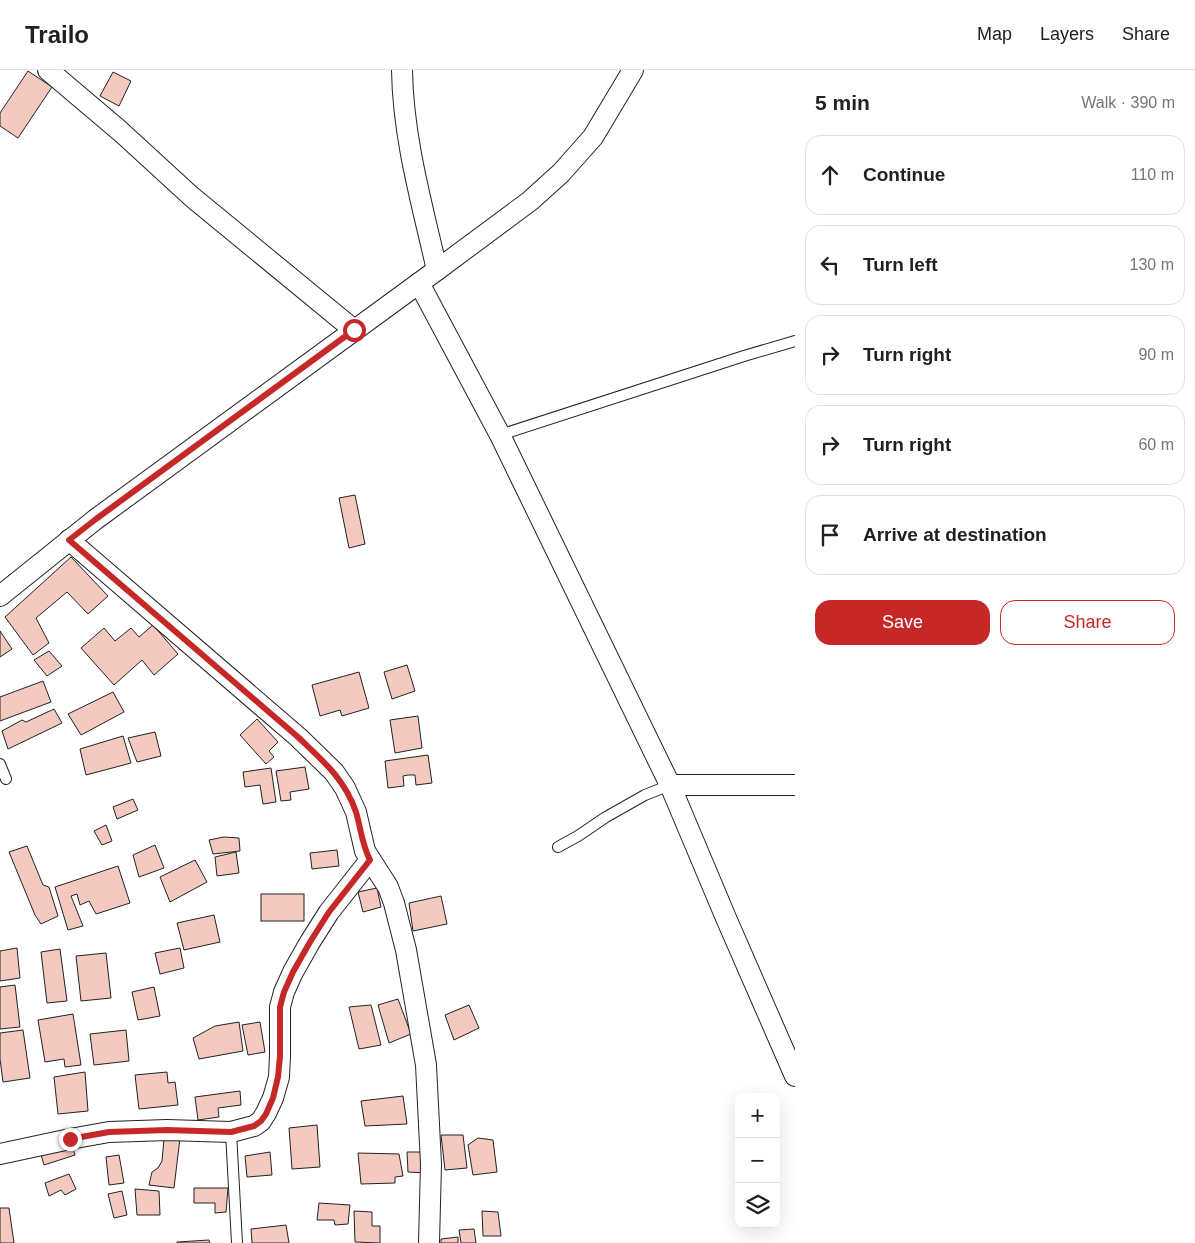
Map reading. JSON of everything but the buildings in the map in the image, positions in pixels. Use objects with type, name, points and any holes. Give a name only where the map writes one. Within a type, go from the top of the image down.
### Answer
[{"type":"street","points":[[48,70],[120,131],[192,197],[354,330]]},
{"type":"street","points":[[402,70],[402,90],[413,168],[437,270]]},
{"type":"street","points":[[0,596],[96,519],[530,201],[561,173],[593,137],[633,70]]},
{"type":"street","points":[[418,284],[500,435],[670,785],[795,1076]]},
{"type":"street","points":[[69,540],[298,737],[334,772],[345,788],[356,812],[365,851],[388,887],[406,950],[426,1065],[431,1164],[429,1243]]},
{"type":"street","points":[[670,785],[795,785]]},
{"type":"street","points":[[0,1154],[109,1132],[167,1130],[231,1132],[254,1126],[261,1121],[273,1098],[278,1077],[280,1007],[284,992],[293,972],[329,912],[370,860]]},
{"type":"lane","points":[[500,435],[795,341]]},
{"type":"lane","points":[[0,764],[6,779]]},
{"type":"lane","points":[[558,847],[645,795],[670,785]]},
{"type":"lane","points":[[231,1132],[237,1243]]},
{"type":"route","points":[[70,1139],[109,1132],[167,1130],[231,1132],[254,1126],[261,1121],[273,1098],[278,1077],[280,1007],[284,992],[293,972],[329,912],[370,860],[365,851],[356,812],[345,788],[320,757],[69,540],[354,330]]}]
